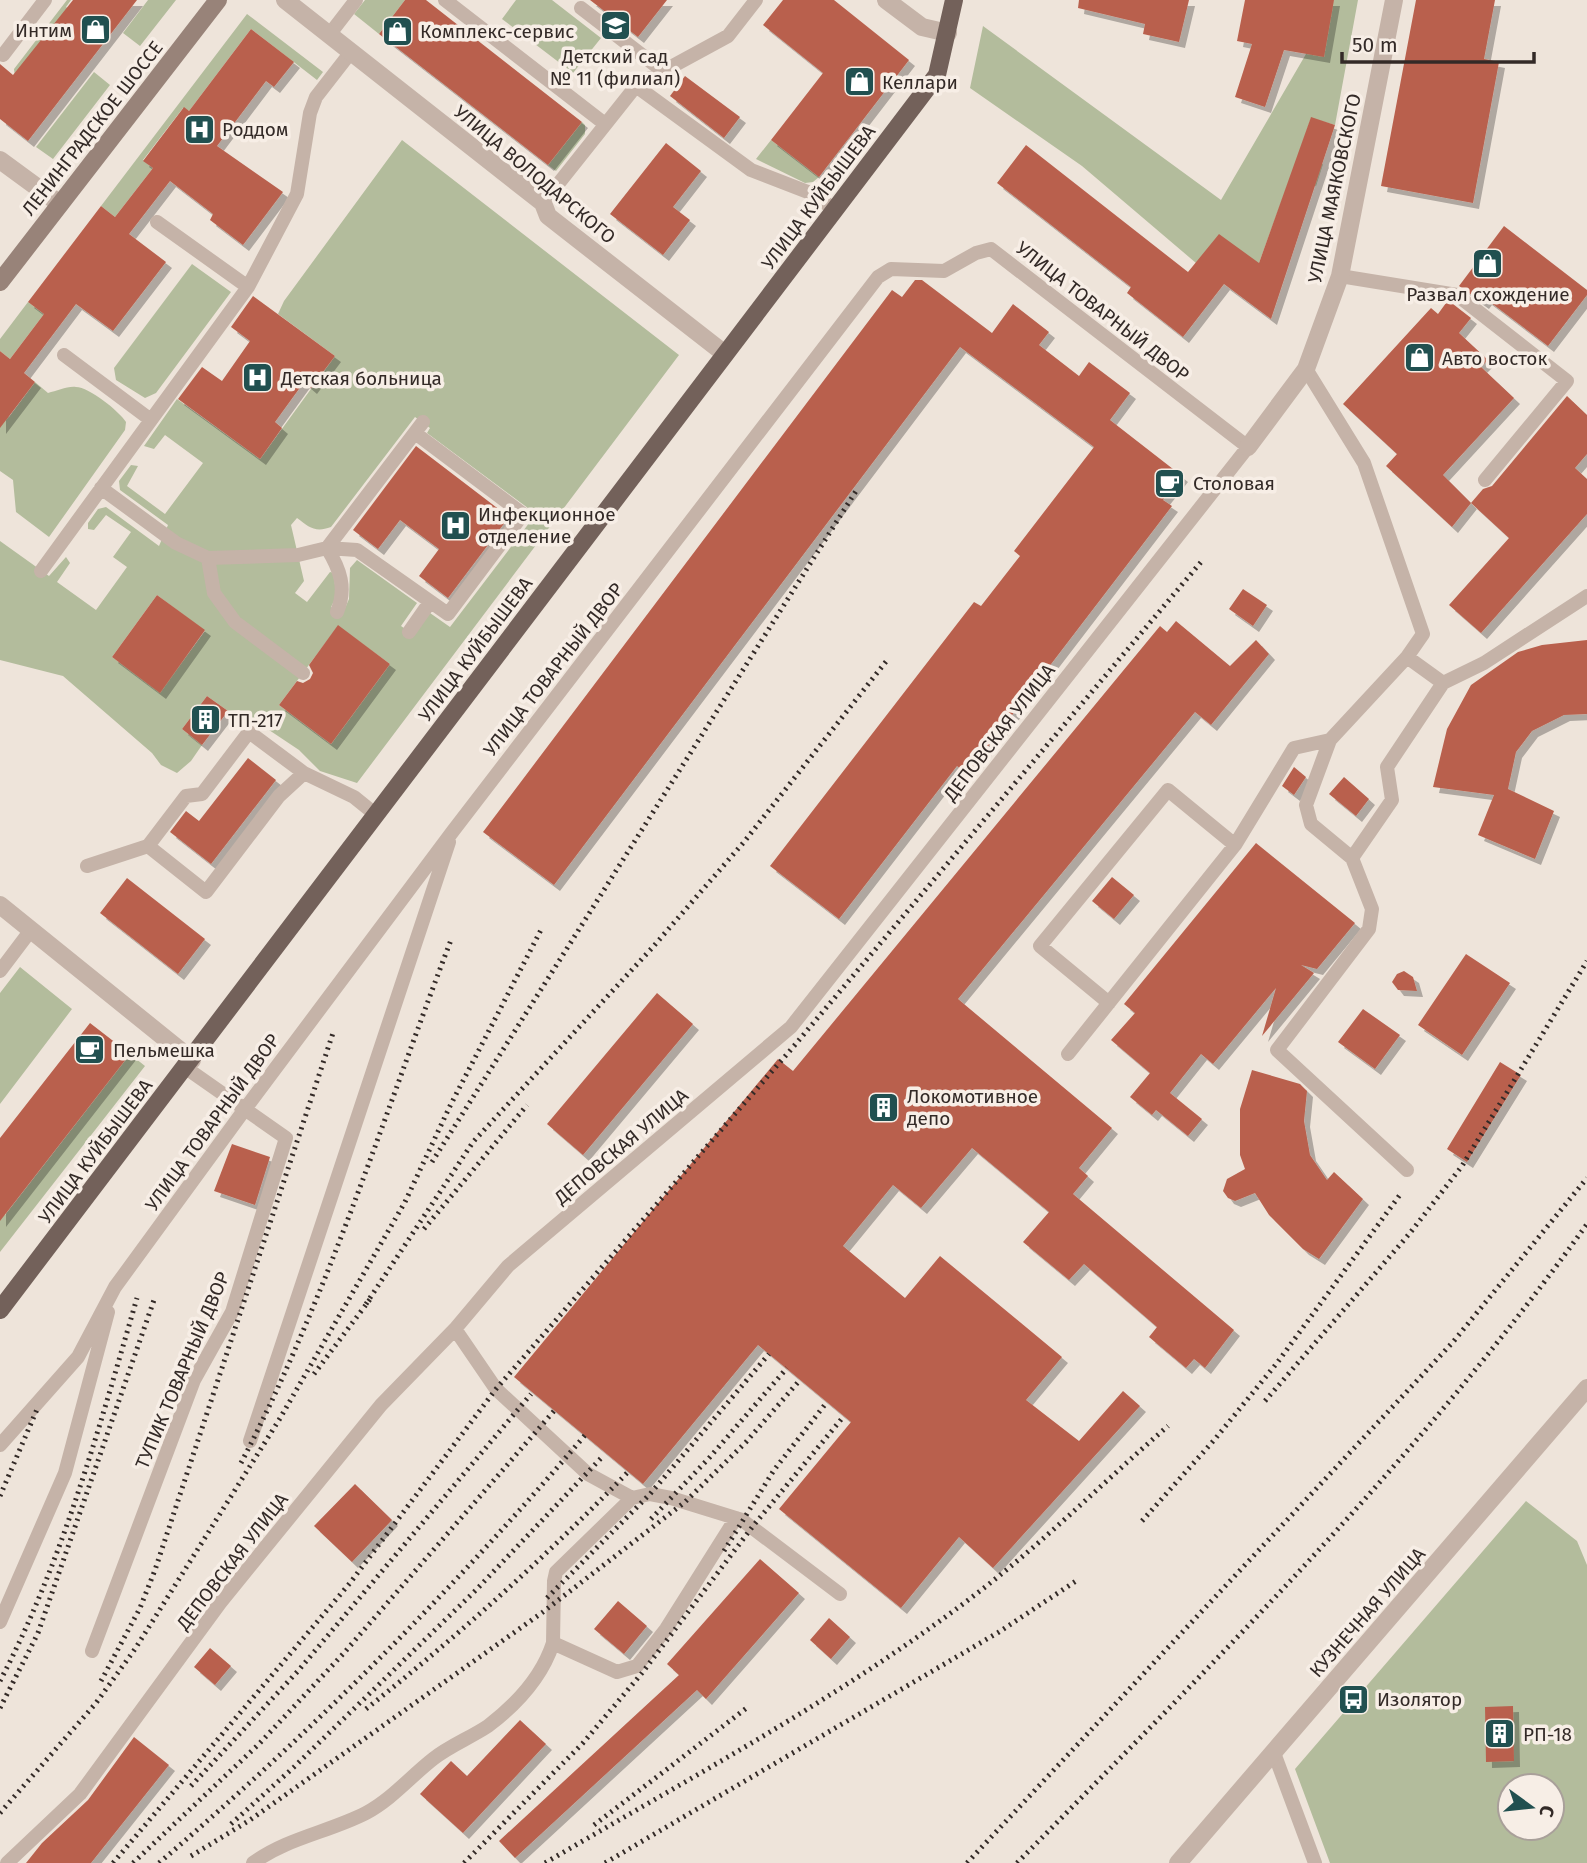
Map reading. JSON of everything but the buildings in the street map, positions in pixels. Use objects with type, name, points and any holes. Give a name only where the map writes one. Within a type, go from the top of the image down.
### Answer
[{"type":"main road","name":"ЛЕНИНГРАДСКОЕ ШОССЕ","points":[[0,282],[218,0]]},
{"type":"main road","name":"УЛИЦА КУЙБЫШЕВА","points":[[0,1310],[940,71],[954,0]]},
{"type":"street","name":"УЛИЦА ВОЛОДАРСКОГО","points":[[285,0],[543,203],[548,216],[725,354]]},
{"type":"street","points":[[886,0],[922,27],[948,33]]},
{"type":"street","name":"УЛИЦА МАЯКОВСКОГО","points":[[1248,447],[1306,369],[1340,276],[1394,0]]},
{"type":"street","points":[[0,160],[60,204]]},
{"type":"street","points":[[0,905],[189,1064]]},
{"type":"street","name":"КУЗНЕЧНАЯ УЛИЦА","points":[[1178,1863],[1587,1388]]},
{"type":"lane","points":[[3,55],[45,0]]},
{"type":"lane","points":[[329,35],[356,0]]},
{"type":"lane","points":[[445,0],[605,124]]},
{"type":"lane","points":[[543,203],[636,86],[728,36],[756,0]]},
{"type":"lane","points":[[581,8],[664,72]]},
{"type":"lane","points":[[41,571],[248,287],[297,194],[310,113],[316,97],[351,52]]},
{"type":"lane","points":[[636,86],[751,170],[813,194],[835,210]]},
{"type":"lane","points":[[158,222],[248,287]]},
{"type":"lane","name":"УЛИЦА ТОВАРНЫЙ ДВОР","points":[[0,1445],[78,1357],[115,1287],[245,1109],[453,831],[878,277],[891,270],[944,271],[960,260],[991,249],[1248,447]]},
{"type":"lane","points":[[1340,276],[1457,295],[1567,381],[1485,480]]},
{"type":"lane","points":[[64,355],[151,420]]},
{"type":"lane","points":[[1306,369],[1364,463],[1423,634],[1407,657],[1330,740],[1306,805],[1311,824],[1352,858],[1372,909],[1369,929],[1277,1050],[1407,1170]]},
{"type":"lane","points":[[101,488],[176,543],[208,558],[298,555],[327,548],[357,550],[447,614],[523,514],[419,428],[327,548]]},
{"type":"lane","name":"ДЕПОВСКАЯ УЛИЦА","points":[[7,1863],[80,1794],[220,1603],[381,1405],[455,1329],[508,1266],[791,1027],[1248,447]]},
{"type":"lane","points":[[327,548],[341,571],[342,600],[337,612]]},
{"type":"lane","points":[[208,558],[214,593],[235,622],[303,673]]},
{"type":"lane","points":[[1352,858],[1392,800],[1387,767],[1443,683],[1484,663],[1587,596]]},
{"type":"lane","points":[[409,632],[430,602]]},
{"type":"lane","points":[[1407,657],[1443,683]]},
{"type":"lane","points":[[87,866],[148,846],[186,796],[202,794],[249,732],[303,773],[354,797],[375,814]]},
{"type":"lane","points":[[1068,1054],[1236,845],[1294,748],[1330,740]]},
{"type":"lane","points":[[148,846],[206,892],[279,796],[303,773]]},
{"type":"lane","points":[[1109,1003],[1040,946],[1168,790],[1236,845]]},
{"type":"lane","points":[[250,1441],[453,831]]},
{"type":"lane","points":[[0,971],[31,930]]},
{"type":"lane","name":"ТУПИК ТОВАРНЫЙ ДВОР","points":[[92,1651],[194,1380],[232,1311],[286,1139],[189,1064]]},
{"type":"lane","points":[[0,1622],[65,1473],[115,1287]]},
{"type":"lane","points":[[455,1329],[496,1389],[517,1410],[588,1474],[632,1498]]},
{"type":"lane","points":[[253,1863],[310,1832],[363,1814],[388,1800],[434,1758],[488,1725],[526,1690],[546,1665],[553,1643],[556,1572],[632,1498],[650,1494],[671,1498],[736,1518],[753,1526],[840,1594]]},
{"type":"lane","points":[[553,1643],[617,1672],[637,1667],[666,1629],[736,1518]]},
{"type":"lane","points":[[1274,1753],[1315,1863]]},
{"type":"green space","points":[[67,0],[71,0],[66,7],[72,12],[53,25],[15,78],[14,69]]},
{"type":"green space","points":[[148,0],[176,0],[140,46],[123,33]]},
{"type":"green space","points":[[365,0],[405,0],[379,34],[354,14]]},
{"type":"green space","points":[[516,0],[552,0],[601,38],[573,73],[502,19]]},
{"type":"green space","points":[[1334,0],[1358,0],[1335,125],[1311,118],[1298,156],[1323,164],[1316,186],[1290,178],[1259,263],[1196,263],[1082,166],[970,88],[983,26],[1221,200],[1306,54]]},
{"type":"green space","points":[[247,14],[323,72],[317,80],[251,29],[189,111],[183,108],[143,160],[153,168],[115,217],[101,206]]},
{"type":"green space","points":[[94,72],[110,85],[53,159],[36,147]]},
{"type":"green space","points":[[582,122],[585,125],[585,134],[556,171],[548,165]]},
{"type":"green space","points":[[402,140],[679,355],[357,783],[320,771],[299,750],[239,710],[228,711],[207,696],[182,729],[202,745],[191,761],[177,773],[161,765],[152,753],[63,676],[0,660],[0,541],[49,576],[66,557],[70,563],[57,582],[96,610],[127,567],[113,557],[131,532],[106,515],[94,530],[88,529],[88,523],[98,509],[106,507],[159,546],[168,525],[120,490],[119,481],[131,465],[138,466],[127,486],[165,514],[203,463],[165,435],[154,449],[144,446],[177,399],[260,459],[335,356],[278,314],[284,301]],"holes":[[[415,417],[430,428],[427,433],[536,514],[450,627],[430,613],[414,635],[401,626],[417,603],[357,560],[350,568],[349,599],[342,615],[331,607],[336,597],[334,573],[330,572],[307,602],[295,593],[304,581],[291,525],[297,518],[316,529],[331,527]],[[157,595],[205,631],[160,692],[112,657]],[[338,626],[390,664],[331,744],[279,705]]]},
{"type":"green space","points":[[771,140],[819,177],[813,182],[805,183],[756,159]]},
{"type":"green space","points":[[192,264],[231,292],[156,393],[145,398],[116,380],[114,368]]},
{"type":"green space","points":[[28,302],[44,314],[10,359],[0,351],[0,339]]},
{"type":"green space","points":[[35,382],[48,393],[66,388],[82,388],[111,406],[126,422],[125,430],[49,537],[16,512],[13,480],[0,471],[0,410],[9,417]]},
{"type":"green space","points":[[20,967],[72,1009],[0,1104],[0,993]]},
{"type":"green space","points":[[130,1054],[145,1066],[0,1252],[0,1212],[5,1215]]},
{"type":"green space","points":[[1526,1501],[1577,1541],[1587,1565],[1587,1863],[1330,1863],[1295,1769]]},
{"type":"railway","points":[[432,1162],[856,491]]},
{"type":"railway","points":[[113,1863],[350,1583],[496,1389],[794,1046],[1201,562]]},
{"type":"railway","points":[[366,1304],[473,1142],[652,948],[744,842],[888,659]]},
{"type":"railway","points":[[0,1813],[96,1703],[135,1649],[279,1420],[405,1202],[450,1106],[542,928]]},
{"type":"railway","points":[[241,1463],[272,1400],[328,1270],[451,940]]},
{"type":"railway","points":[[1265,1401],[1410,1233],[1462,1166],[1587,961]]},
{"type":"railway","points":[[101,1681],[140,1608],[155,1570],[333,1033]]},
{"type":"railway","points":[[424,1229],[527,1105]]},
{"type":"railway","points":[[967,1863],[1453,1342],[1587,1178]]},
{"type":"railway","points":[[1142,1521],[1215,1439],[1277,1363],[1402,1192]]},
{"type":"railway","points":[[1017,1863],[1241,1633],[1386,1475],[1523,1310],[1587,1224]]},
{"type":"railway","points":[[0,1681],[43,1589],[61,1541],[94,1445],[137,1298]]},
{"type":"railway","points":[[314,1374],[371,1298]]},
{"type":"railway","points":[[0,1708],[38,1633],[154,1300]]},
{"type":"railway","points":[[547,1598],[650,1494],[769,1354]]},
{"type":"railway","points":[[651,1519],[710,1457],[787,1368]]},
{"type":"railway","points":[[191,1856],[250,1820],[543,1612],[685,1502],[746,1442],[800,1380]]},
{"type":"railway","points":[[191,1786],[298,1671],[531,1394]]},
{"type":"railway","points":[[724,1551],[774,1470],[827,1402]]},
{"type":"railway","points":[[0,1496],[38,1407]]},
{"type":"railway","points":[[133,1863],[259,1744],[343,1654],[554,1411]]},
{"type":"railway","points":[[464,1863],[583,1743],[642,1673],[753,1526],[844,1416]]},
{"type":"railway","points":[[545,1863],[772,1731],[882,1661],[989,1584],[1168,1426]]},
{"type":"railway","points":[[159,1863],[272,1762],[381,1657],[486,1548],[586,1434]]},
{"type":"railway","points":[[231,1824],[294,1767],[476,1590],[604,1455]]},
{"type":"railway","points":[[366,1709],[501,1595],[628,1472]]},
{"type":"railway","points":[[605,1863],[999,1632],[1076,1581]]},
{"type":"railway","points":[[594,1825],[748,1707]]},
{"type":"place","name":"Детский сад № 11 (филиал)","points":[[615,25]]},
{"type":"place","name":"Интим","points":[[95,30]]},
{"type":"place","name":"Комплекс-сервис","points":[[397,31]]},
{"type":"place","name":"Келлари","points":[[859,82]]},
{"type":"place","name":"Роддом","points":[[199,129]]},
{"type":"place","name":"Развал схождение","points":[[1488,263]]},
{"type":"place","name":"Авто восток","points":[[1419,358]]},
{"type":"place","name":"Детская больница","points":[[258,378]]},
{"type":"place","name":"Столовая","points":[[1170,483]]},
{"type":"place","name":"Инфекционное отделение","points":[[455,525]]},
{"type":"place","name":"ТП-217","points":[[205,720]]},
{"type":"place","name":"Пельмешка","points":[[90,1050]]},
{"type":"place","name":"Локомотивное депо","points":[[884,1107]]},
{"type":"place","name":"Изолятор","points":[[1354,1699]]},
{"type":"place","name":"РП-18","points":[[1500,1734]]}]
